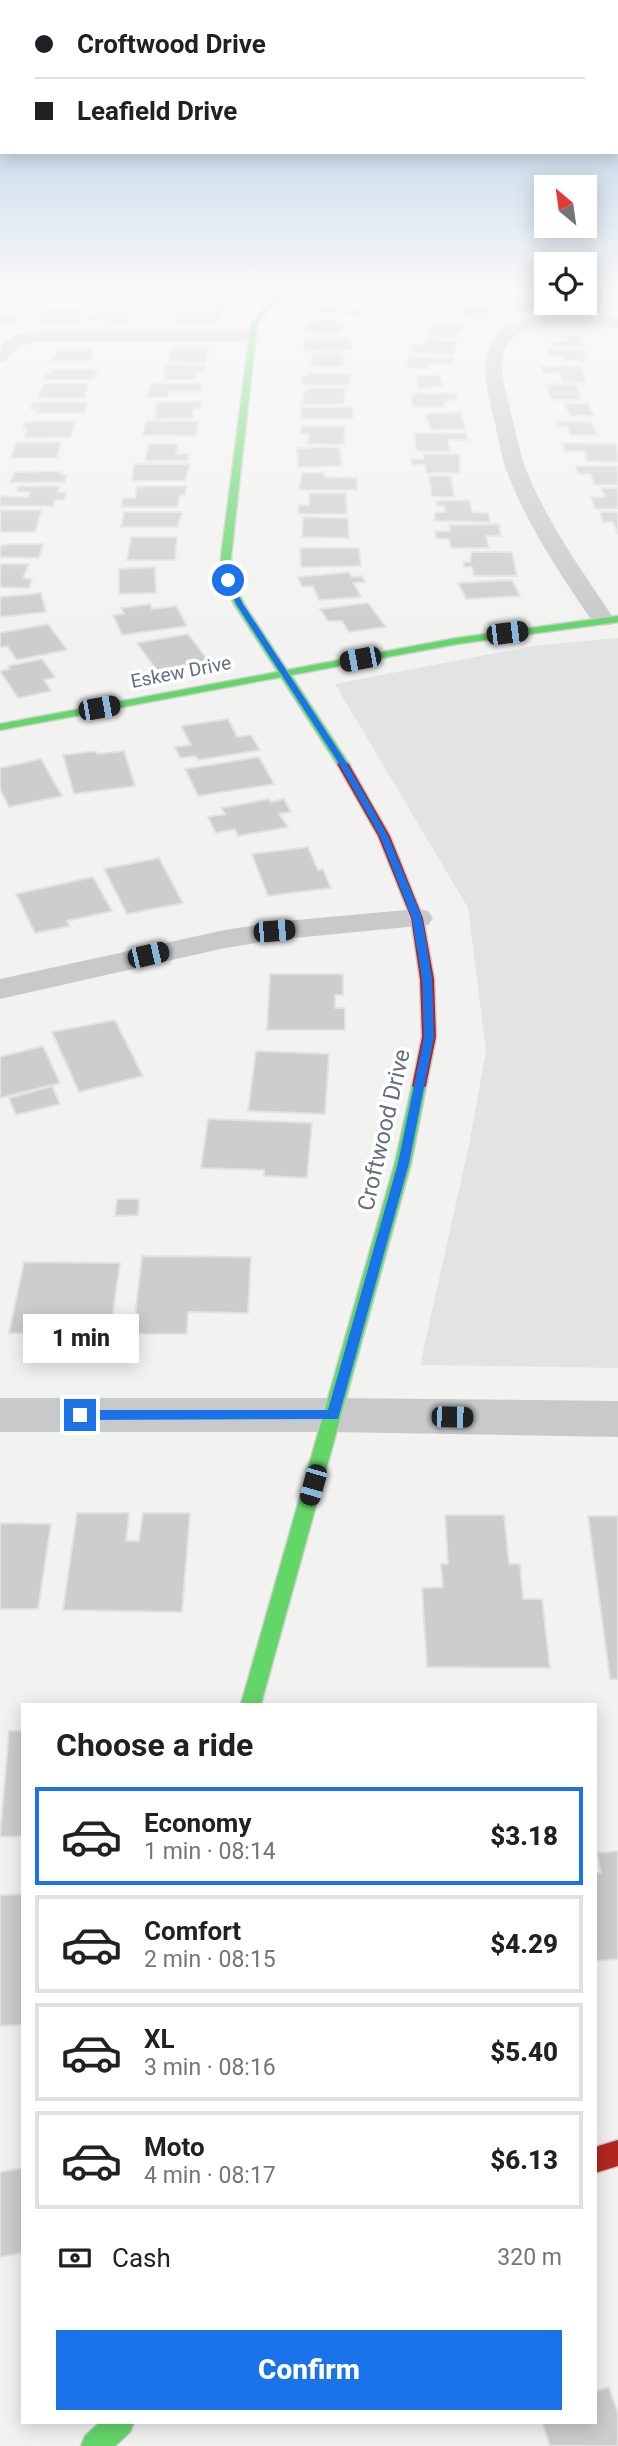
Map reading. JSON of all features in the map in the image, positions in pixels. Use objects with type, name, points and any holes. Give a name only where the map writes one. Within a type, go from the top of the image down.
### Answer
[{"type":"street","name":"Croftwood Drive","points":[[244,403],[226,557],[228,580],[239,604],[342,762],[384,836],[417,918],[427,979],[429,1037],[403,1163],[251,1703]]},
{"type":"street","points":[[500,403],[516,469],[524,488],[561,558],[611,620]]},
{"type":"street","name":"Eskew Drive","points":[[0,727],[457,641],[611,620]]},
{"type":"street","points":[[0,989],[225,939],[274,931],[417,918]]},
{"type":"street","points":[[0,1415],[333,1415],[618,1419]]},
{"type":"street","points":[[597,2159],[618,2153]]},
{"type":"street","points":[[95,2446],[118,2424]]},
{"type":"shaded area","points":[[618,638],[618,1368],[420,1365],[469,1145],[486,1051],[468,908],[335,684],[532,646]]},
{"type":"building","points":[[33,403],[88,403],[84,413],[36,413],[38,409],[30,409]]},
{"type":"building","points":[[157,403],[201,403],[201,409],[193,409],[193,418],[155,419]]},
{"type":"building","points":[[301,403],[344,403],[344,404]]},
{"type":"building","points":[[412,403],[444,403],[445,407],[413,407]]},
{"type":"building","points":[[564,403],[588,403],[594,416],[570,416]]},
{"type":"building","points":[[301,407],[353,407],[353,419],[300,419]]},
{"type":"building","points":[[461,412],[465,429],[431,430],[426,416],[428,413]]},
{"type":"building","points":[[75,421],[71,437],[24,438],[27,429],[23,429],[25,422]]},
{"type":"building","points":[[146,421],[199,421],[196,436],[143,435]]},
{"type":"building","points":[[557,422],[591,422],[597,435],[570,435],[567,426],[558,426]]},
{"type":"building","points":[[301,426],[345,426],[344,445],[308,444],[309,434],[300,434]]},
{"type":"building","points":[[414,433],[466,433],[468,440],[448,440],[450,451],[416,451]]},
{"type":"building","points":[[16,442],[61,442],[57,458],[11,458]]},
{"type":"building","points":[[563,443],[616,444],[618,462],[587,461],[585,451],[565,451]]},
{"type":"building","points":[[149,444],[178,444],[176,454],[189,454],[188,461],[145,461]]},
{"type":"building","points":[[339,447],[342,466],[298,467],[297,448]]},
{"type":"building","points":[[423,454],[460,454],[459,473],[426,473],[425,465],[412,465],[411,459],[424,459]]},
{"type":"building","points":[[134,464],[190,464],[185,481],[132,481]]},
{"type":"building","points":[[576,466],[618,466],[618,485],[594,485],[591,474],[578,474]]},
{"type":"building","points":[[62,471],[61,474],[67,476],[65,482],[10,483],[14,472]]},
{"type":"building","points":[[302,473],[357,478],[357,490],[299,490]]},
{"type":"building","points":[[429,476],[451,476],[454,497],[432,497]]},
{"type":"building","points":[[18,486],[60,486],[58,492],[66,492],[64,500],[55,500],[53,506],[0,506],[0,496],[28,497],[30,492],[17,492]]},
{"type":"building","points":[[137,486],[186,487],[185,495],[180,495],[178,507],[121,507],[123,498],[135,498]]},
{"type":"building","points":[[601,488],[618,488],[618,509],[595,509],[591,497],[605,497]]},
{"type":"building","points":[[309,493],[346,493],[347,514],[298,514],[298,505],[309,505]]},
{"type":"building","points":[[470,500],[472,512],[488,513],[490,522],[434,521],[435,512],[445,512],[444,506],[437,506],[436,501]]},
{"type":"building","points":[[0,510],[42,510],[35,532],[0,532]]},
{"type":"building","points":[[124,512],[182,513],[177,527],[121,527]]},
{"type":"building","points":[[600,512],[618,512],[618,535],[613,522],[603,522]]},
{"type":"building","points":[[303,517],[348,518],[349,538],[302,537]]},
{"type":"building","points":[[499,524],[501,536],[486,536],[489,548],[451,548],[449,539],[436,539],[435,531],[450,531],[449,525]]},
{"type":"building","points":[[131,537],[177,537],[175,560],[127,560]]},
{"type":"building","points":[[43,544],[39,558],[0,557],[0,546]]},
{"type":"building","points":[[300,548],[359,548],[361,566],[301,567]]},
{"type":"building","points":[[471,552],[512,552],[517,576],[474,576],[472,567],[464,567],[463,562],[470,562]]},
{"type":"building","points":[[0,564],[29,564],[23,578],[32,579],[29,588],[0,587]]},
{"type":"building","points":[[155,567],[156,593],[119,594],[119,569]]},
{"type":"building","points":[[349,572],[352,577],[362,576],[365,582],[354,583],[361,597],[319,600],[313,586],[302,587],[298,577]]},
{"type":"building","points":[[512,580],[520,596],[466,599],[458,583]]},
{"type":"building","points":[[41,593],[46,612],[0,617],[0,597]]},
{"type":"building","points":[[368,603],[386,627],[349,632],[342,621],[328,621],[320,609]]},
{"type":"building","points":[[150,604],[152,609],[176,606],[187,626],[122,635],[113,615],[124,614],[121,608]]},
{"type":"building","points":[[48,624],[67,650],[17,660],[7,646],[0,648],[0,633]]},
{"type":"building","points":[[188,634],[210,663],[158,672],[137,643]]},
{"type":"building","points":[[42,659],[55,677],[44,680],[51,691],[18,698],[0,671],[10,669],[8,666]]},
{"type":"building","points":[[228,719],[237,737],[251,735],[260,750],[198,760],[196,756],[180,758],[175,747],[191,745],[181,726]]},
{"type":"building","points":[[96,751],[97,754],[124,751],[135,786],[74,794],[63,755]]},
{"type":"building","points":[[259,757],[274,784],[198,796],[185,769]]},
{"type":"building","points":[[41,759],[62,796],[9,807],[0,789],[0,768]]},
{"type":"building","points":[[269,799],[271,802],[284,799],[291,812],[279,814],[288,827],[238,836],[235,829],[216,833],[208,817],[225,814],[221,808]]},
{"type":"building","points":[[308,847],[318,870],[323,869],[331,888],[268,896],[252,854]]},
{"type":"building","points":[[159,858],[183,903],[127,914],[104,869]]},
{"type":"building","points":[[93,877],[112,911],[67,921],[70,926],[35,933],[16,894]]},
{"type":"building","points":[[270,974],[343,974],[343,995],[335,995],[335,1008],[345,1008],[345,1030],[267,1030]]},
{"type":"building","points":[[115,1020],[143,1076],[79,1092],[52,1032]]},
{"type":"building","points":[[43,1046],[60,1083],[0,1098],[0,1057]]},
{"type":"building","points":[[256,1051],[329,1054],[325,1114],[248,1111]]},
{"type":"building","points":[[52,1086],[60,1104],[16,1115],[9,1098]]},
{"type":"building","points":[[208,1119],[312,1123],[307,1178],[264,1176],[264,1170],[201,1168]]},
{"type":"building","points":[[117,1199],[139,1199],[138,1215],[115,1216]]},
{"type":"building","points":[[142,1256],[251,1257],[248,1313],[188,1312],[187,1334],[133,1334]]},
{"type":"building","points":[[24,1262],[120,1263],[111,1327],[65,1327],[63,1334],[9,1333]]},
{"type":"building","points":[[77,1513],[129,1513],[126,1541],[139,1541],[143,1513],[190,1513],[182,1612],[63,1610]]},
{"type":"building","points":[[445,1515],[504,1515],[509,1564],[520,1564],[523,1599],[542,1599],[550,1668],[427,1667],[422,1588],[443,1587],[441,1564],[448,1564]]},
{"type":"building","points":[[588,1516],[618,1516],[618,1679],[610,1679]]},
{"type":"building","points":[[0,1523],[51,1524],[38,1609],[0,1609]]},
{"type":"building","points":[[9,1731],[21,1731],[21,1836],[0,1837]]},
{"type":"building","points":[[618,1851],[618,1959],[597,1961],[597,1873],[601,1873],[597,1853]]},
{"type":"building","points":[[21,1894],[21,2025],[0,2026],[0,1895]]},
{"type":"building","points":[[21,2168],[21,2253],[0,2257],[0,2172]]},
{"type":"building","points":[[609,2387],[618,2414],[618,2446],[550,2446],[543,2424],[597,2424],[597,2390]]},
{"type":"traffic: fast","points":[[244,403],[226,557],[227,580],[239,604],[343,764]]},
{"type":"traffic: fast","points":[[0,727],[457,641],[618,619]]},
{"type":"traffic: fast","points":[[251,1703],[403,1163],[419,1086]]},
{"type":"traffic: fast","points":[[95,2446],[118,2424]]},
{"type":"traffic: jam","points":[[343,764],[384,836],[417,918],[427,979],[429,1037],[419,1086]]},
{"type":"traffic: jam","points":[[597,2159],[618,2153]]},
{"type":"route","points":[[80,1415],[333,1415],[403,1163],[429,1037],[427,979],[417,918],[398,867],[384,836],[342,762],[239,604],[228,580]]}]
